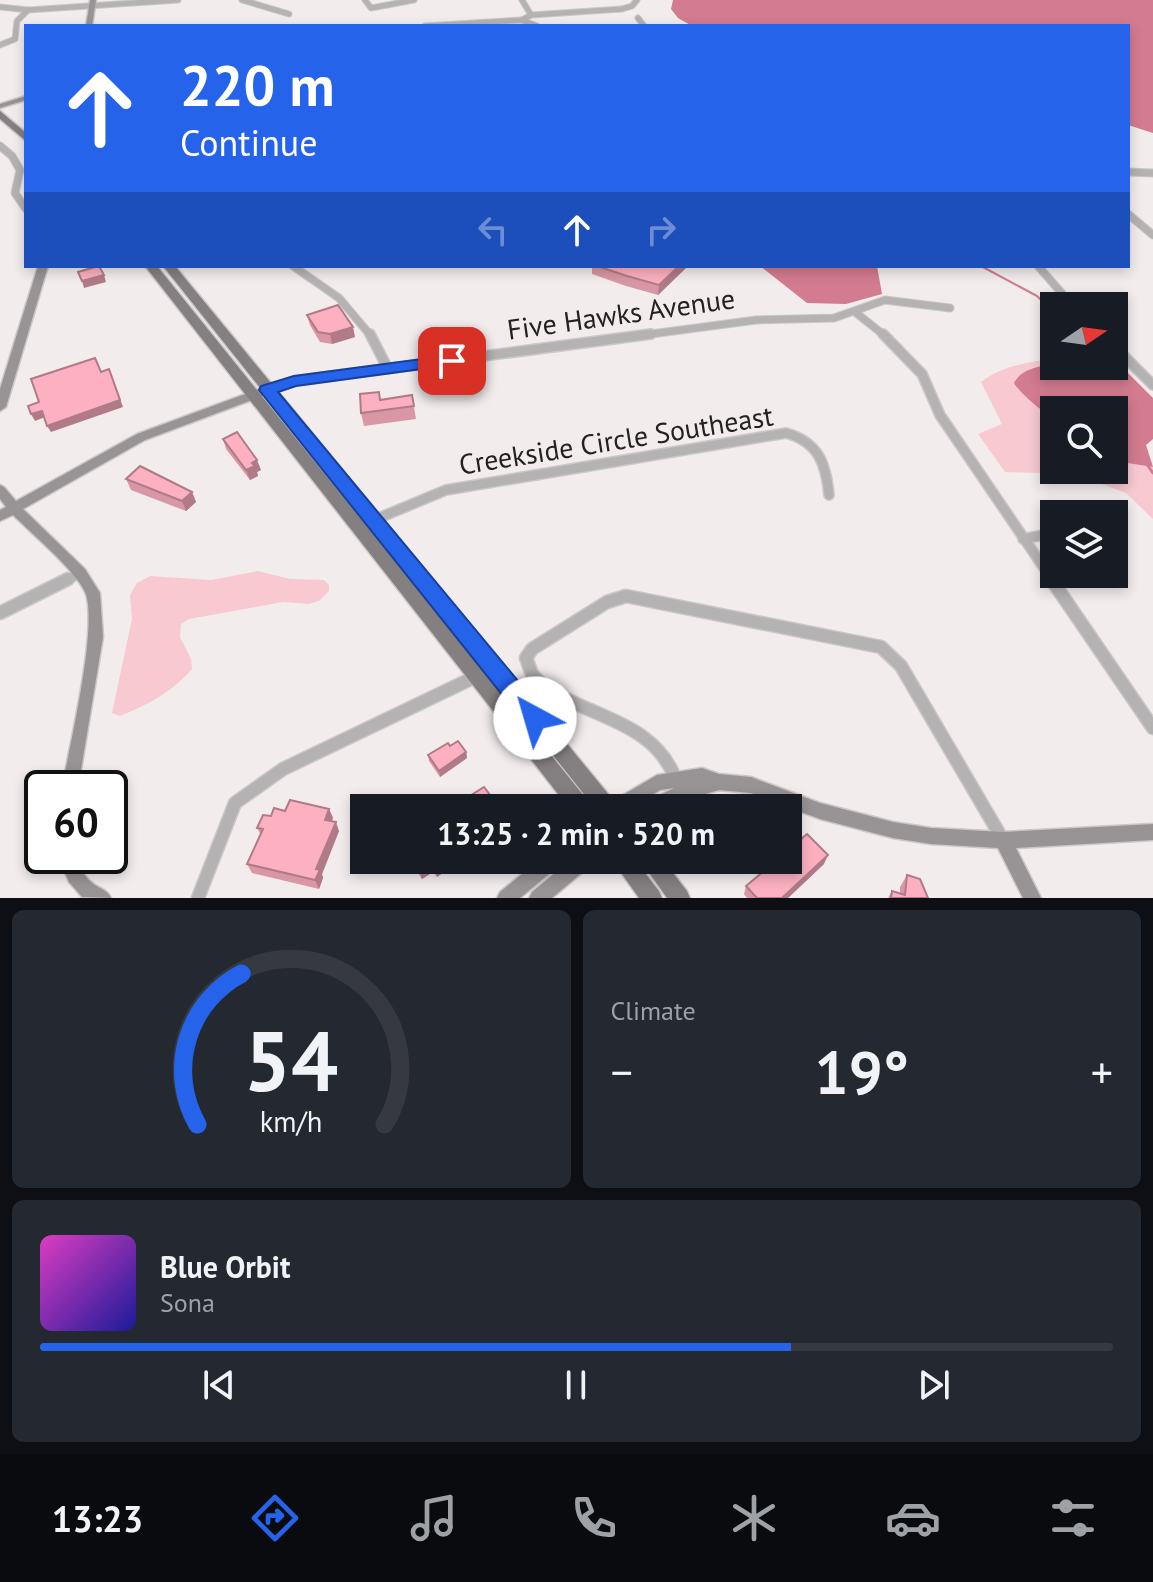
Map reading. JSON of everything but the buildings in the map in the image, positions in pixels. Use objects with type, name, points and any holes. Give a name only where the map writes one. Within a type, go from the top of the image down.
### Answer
[{"type":"main road","points":[[2,108],[24,124]]},
{"type":"main road","points":[[2,108],[24,136]]},
{"type":"main road","points":[[153,268],[570,794]]},
{"type":"main road","points":[[171,268],[596,794]]},
{"type":"main road","points":[[633,874],[652,898]]},
{"type":"main road","points":[[661,874],[680,898]]},
{"type":"street","points":[[0,7],[28,10],[93,3],[178,0]]},
{"type":"street","points":[[242,0],[289,14]]},
{"type":"street","points":[[365,0],[371,8],[414,0]]},
{"type":"street","points":[[522,0],[531,15]]},
{"type":"street","points":[[522,20],[531,15],[632,6],[637,0]]},
{"type":"street","points":[[89,24],[93,3]]},
{"type":"street","points":[[632,6],[643,24]]},
{"type":"street","points":[[0,45],[15,39],[17,21],[28,10]]},
{"type":"street","points":[[446,24],[500,19],[522,20],[532,24]]},
{"type":"street","points":[[2,108],[24,101]]},
{"type":"street","points":[[0,146],[12,156],[20,170],[15,193],[24,206]]},
{"type":"street","points":[[1130,172],[1153,173]]},
{"type":"street","points":[[1130,216],[1153,235]]},
{"type":"street","points":[[0,407],[43,268]]},
{"type":"street","points":[[296,268],[348,304],[372,333],[388,369]]},
{"type":"street","points":[[1040,268],[1061,292]]},
{"type":"street","name":"Five Hawks Avenue","points":[[0,516],[141,437],[294,381],[756,320],[820,320],[855,312],[885,300],[950,308]]},
{"type":"street","points":[[855,312],[888,338],[922,374],[940,415],[1153,728]]},
{"type":"street","points":[[1128,360],[1153,385]]},
{"type":"street","name":"Creekside Circle Southeast","points":[[374,520],[446,490],[786,433],[803,436],[815,446],[827,471],[829,495]]},
{"type":"street","points":[[0,490],[14,508],[80,573],[93,593],[96,637],[73,770]]},
{"type":"street","points":[[1023,539],[1040,536]]},
{"type":"street","points":[[0,613],[80,573]]},
{"type":"street","points":[[675,778],[666,757],[645,736],[586,710],[545,685],[527,665],[526,658],[532,649],[607,602],[626,596],[881,647],[901,666],[1003,840],[1032,898]]},
{"type":"street","points":[[198,898],[235,803],[283,769],[477,676]]},
{"type":"street","points":[[636,794],[675,778],[702,776],[719,782],[751,785],[820,811],[893,830],[967,840],[1153,832]]},
{"type":"street","points":[[679,794],[719,782]]},
{"type":"street","points":[[73,874],[82,887],[99,898]]},
{"type":"street","points":[[506,898],[536,874]]},
{"type":"street","points":[[538,898],[567,874]]},
{"type":"shaded area","points":[[673,0],[1153,0],[1153,133],[1130,126],[1130,24],[688,24],[671,9]]},
{"type":"shaded area","points":[[763,268],[877,268],[882,294],[846,304],[807,303]]},
{"type":"shaded area","points":[[1040,360],[1040,366],[1031,368],[1017,388],[1040,407],[1040,473],[1005,472],[978,434],[1002,424],[981,382],[1006,368]]},
{"type":"shaded area","points":[[1040,367],[1040,380],[1128,380],[1128,373],[1153,398],[1153,439],[1146,445],[1153,467],[1128,463],[1128,396],[1040,396],[1040,408],[1014,383],[1026,371]]},
{"type":"shaded area","points":[[1128,463],[1153,467],[1153,519],[1126,493],[1101,484],[1128,484]]},
{"type":"shaded area","points":[[258,571],[290,579],[324,580],[329,585],[329,591],[319,601],[308,604],[283,602],[189,619],[181,624],[180,637],[191,659],[192,669],[177,684],[149,703],[119,716],[112,713],[132,619],[130,595],[137,583],[150,576],[211,580]]},
{"type":"waterway","points":[[985,268],[1040,299]]},
{"type":"waterway","points":[[1146,463],[1153,473]]},
{"type":"route","points":[[452,361],[294,381],[267,390],[535,718]]}]
